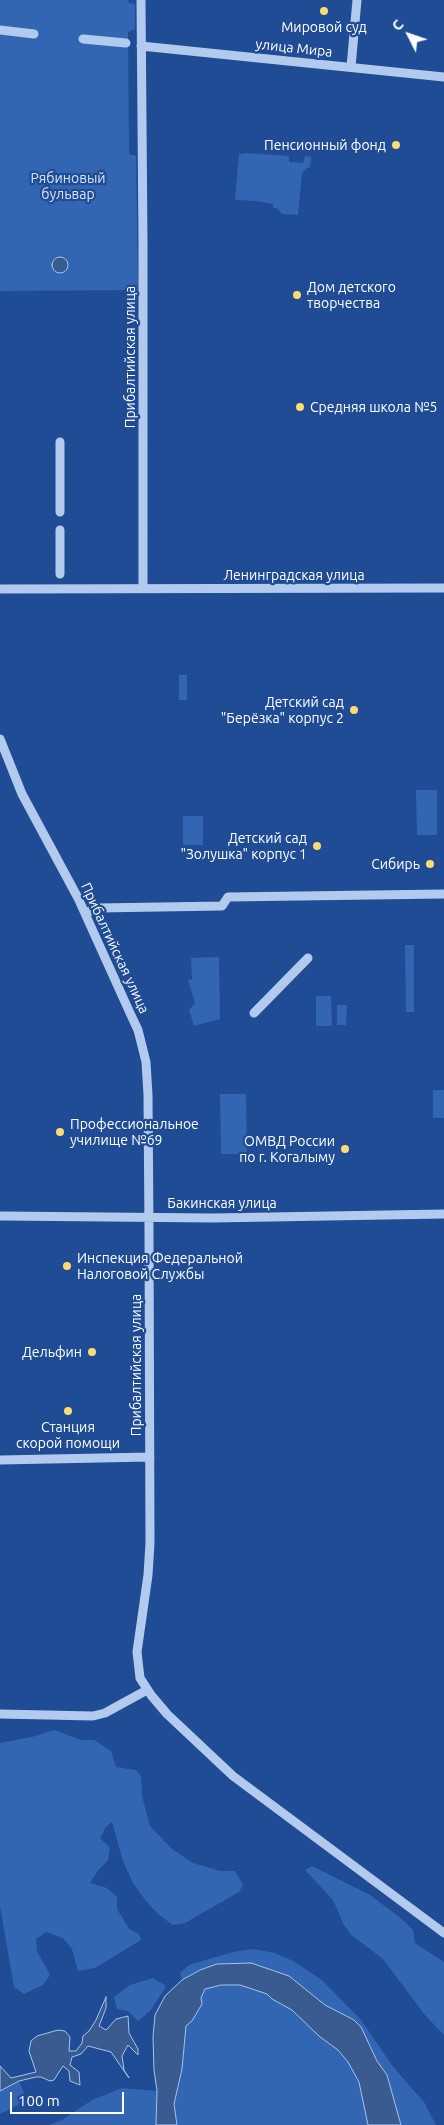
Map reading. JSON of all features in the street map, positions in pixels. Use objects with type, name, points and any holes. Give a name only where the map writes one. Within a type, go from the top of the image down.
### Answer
[{"type":"street","name":"Прибалтийская улица","points":[[140,0],[143,242],[143,588]]},
{"type":"street","points":[[351,67],[357,0]]},
{"type":"street","points":[[0,30],[34,34]]},
{"type":"street","points":[[83,39],[126,43]]},
{"type":"street","name":"улица Мира","points":[[141,46],[444,76]]},
{"type":"street","points":[[60,442],[60,512]]},
{"type":"street","points":[[60,530],[60,574]]},
{"type":"street","points":[[0,589],[143,588]]},
{"type":"street","name":"Ленинградская улица","points":[[143,588],[444,588]]},
{"type":"street","points":[[0,596],[18,589]]},
{"type":"street","name":"Прибалтийская улица","points":[[0,738],[22,794],[85,912],[130,1013],[142,1046],[147,1076],[150,1559],[136,1660],[140,1678],[146,1690]]},
{"type":"street","points":[[85,912],[98,908],[222,906],[228,897],[444,894]]},
{"type":"street","points":[[254,1013],[308,958]]},
{"type":"street","name":"Бакинская улица","points":[[0,1216],[213,1218],[444,1214]]},
{"type":"street","points":[[0,1460],[150,1458]]},
{"type":"street","points":[[0,1714],[93,1716],[105,1713],[146,1690],[174,1720],[239,1781],[444,1933]]},
{"type":"green space","name":"Рябиновый бульвар","points":[[0,0],[128,0],[129,3],[135,4],[135,29],[128,32],[129,154],[136,156],[138,290],[0,291]]},
{"type":"green space","points":[[239,154],[289,156],[289,162],[303,163],[305,156],[311,157],[310,168],[308,167],[302,173],[298,215],[282,214],[277,208],[273,208],[273,204],[235,200]]},
{"type":"green space","points":[[179,675],[187,675],[187,700],[179,700]]},
{"type":"green space","points":[[416,790],[437,790],[437,835],[417,835]]},
{"type":"green space","points":[[183,816],[203,816],[203,845],[183,845]]},
{"type":"green space","points":[[405,945],[414,945],[414,1012],[406,1012]]},
{"type":"green space","points":[[219,957],[220,1019],[194,1026],[189,1010],[195,1003],[188,980],[192,979],[191,958]]},
{"type":"green space","points":[[316,996],[331,996],[332,1026],[316,1026]]},
{"type":"green space","points":[[337,1005],[347,1005],[346,1025],[337,1025]]},
{"type":"green space","points":[[433,1090],[444,1090],[444,1118],[433,1118]]},
{"type":"green space","points":[[220,1094],[246,1094],[247,1154],[221,1154]]},
{"type":"green space","points":[[54,1730],[81,1740],[94,1740],[111,1751],[116,1767],[136,1770],[141,1776],[142,1796],[150,1826],[172,1849],[193,1863],[220,1871],[235,1871],[243,1885],[239,1892],[185,1923],[173,1925],[159,1915],[133,1883],[123,1861],[112,1822],[106,1827],[100,1838],[110,1848],[108,1860],[90,1883],[107,1888],[117,1897],[117,1909],[129,1929],[139,1934],[141,1940],[95,1968],[78,1971],[72,1949],[63,1938],[46,1932],[36,1939],[37,1951],[50,1975],[43,1985],[24,1994],[14,1987],[0,1906],[0,1743],[32,1737]]},
{"type":"green space","points":[[312,1866],[370,1895],[402,1919],[413,1930],[415,1943],[444,1962],[444,2035],[425,2015],[383,1959],[350,1934],[333,1900],[305,1870]]},
{"type":"green space","points":[[253,1949],[275,1953],[293,1961],[322,1980],[361,2020],[394,2068],[424,2102],[436,2125],[401,2125],[387,2075],[377,2061],[361,2027],[354,2020],[325,2005],[289,1976],[251,1963],[217,1964],[200,1970],[182,1980],[180,1973],[189,1965],[233,1952]]},
{"type":"green space","points":[[153,1978],[166,1986],[150,2011],[138,2021],[128,2011],[117,2009],[114,1997],[130,1985]]},
{"type":"green space","points":[[221,1985],[240,1985],[267,1994],[272,1999],[293,2010],[319,2036],[338,2050],[348,2062],[359,2082],[368,2125],[177,2125],[174,2104],[182,2069],[186,2026],[192,2021],[202,2004],[201,1998],[205,1989]]},
{"type":"green space","points":[[19,2081],[24,2093],[18,2105],[0,2114],[0,2091]]},
{"type":"green space","points":[[122,2088],[157,2091],[156,2125],[49,2125],[62,2120],[92,2100]]},
{"type":"shaded area","points":[[57,257],[63,257],[68,262],[66,271],[57,273],[52,268],[52,262]]},
{"type":"shaded area","points":[[251,1963],[289,1976],[325,2005],[354,2020],[361,2027],[377,2061],[387,2075],[401,2125],[368,2125],[359,2082],[348,2062],[338,2050],[319,2036],[292,2010],[272,1999],[267,1994],[240,1985],[221,1985],[205,1989],[201,1998],[202,2004],[192,2021],[186,2026],[182,2069],[174,2104],[177,2125],[156,2125],[157,2091],[153,2037],[155,2015],[165,1996],[182,1980],[200,1970],[217,1964]]},
{"type":"shaded area","points":[[106,1997],[106,2008],[99,2026],[106,2030],[116,2019],[128,2016],[129,2033],[138,2049],[138,2055],[128,2045],[122,2056],[124,2070],[129,2078],[111,2052],[88,2046],[81,2054],[72,2057],[70,2065],[79,2072],[80,2085],[70,2081],[69,2071],[63,2066],[54,2080],[50,2081],[36,2077],[19,2081],[0,2091],[0,2066],[11,2078],[36,2072],[29,2051],[31,2041],[37,2036],[58,2030],[65,2031],[70,2037],[69,2051],[76,2051],[82,2043],[83,2036],[89,2031],[96,2020]]},
{"type":"place","name":"Мировой суд","points":[[324,11]]},
{"type":"place","name":"Пенсионный фонд","points":[[396,145]]},
{"type":"place","name":"Дом детского творчества","points":[[297,295]]},
{"type":"place","name":"Средняя школа №5","points":[[300,407]]},
{"type":"place","name":"Детский сад \"Берёзка\" корпус 2","points":[[354,710]]},
{"type":"place","name":"Детский сад \"Золушка\" корпус 1","points":[[317,846]]},
{"type":"place","name":"Сибирь","points":[[430,864]]},
{"type":"place","name":"Профессиональное училище №69","points":[[60,1132]]},
{"type":"place","name":"ОМВД России по г. Когалыму","points":[[345,1149]]},
{"type":"place","name":"Инспекция Федеральной Налоговой Службы","points":[[67,1266]]},
{"type":"place","name":"Дельфин","points":[[92,1352]]},
{"type":"place","name":"Станция скорой помощи","points":[[68,1411]]}]
